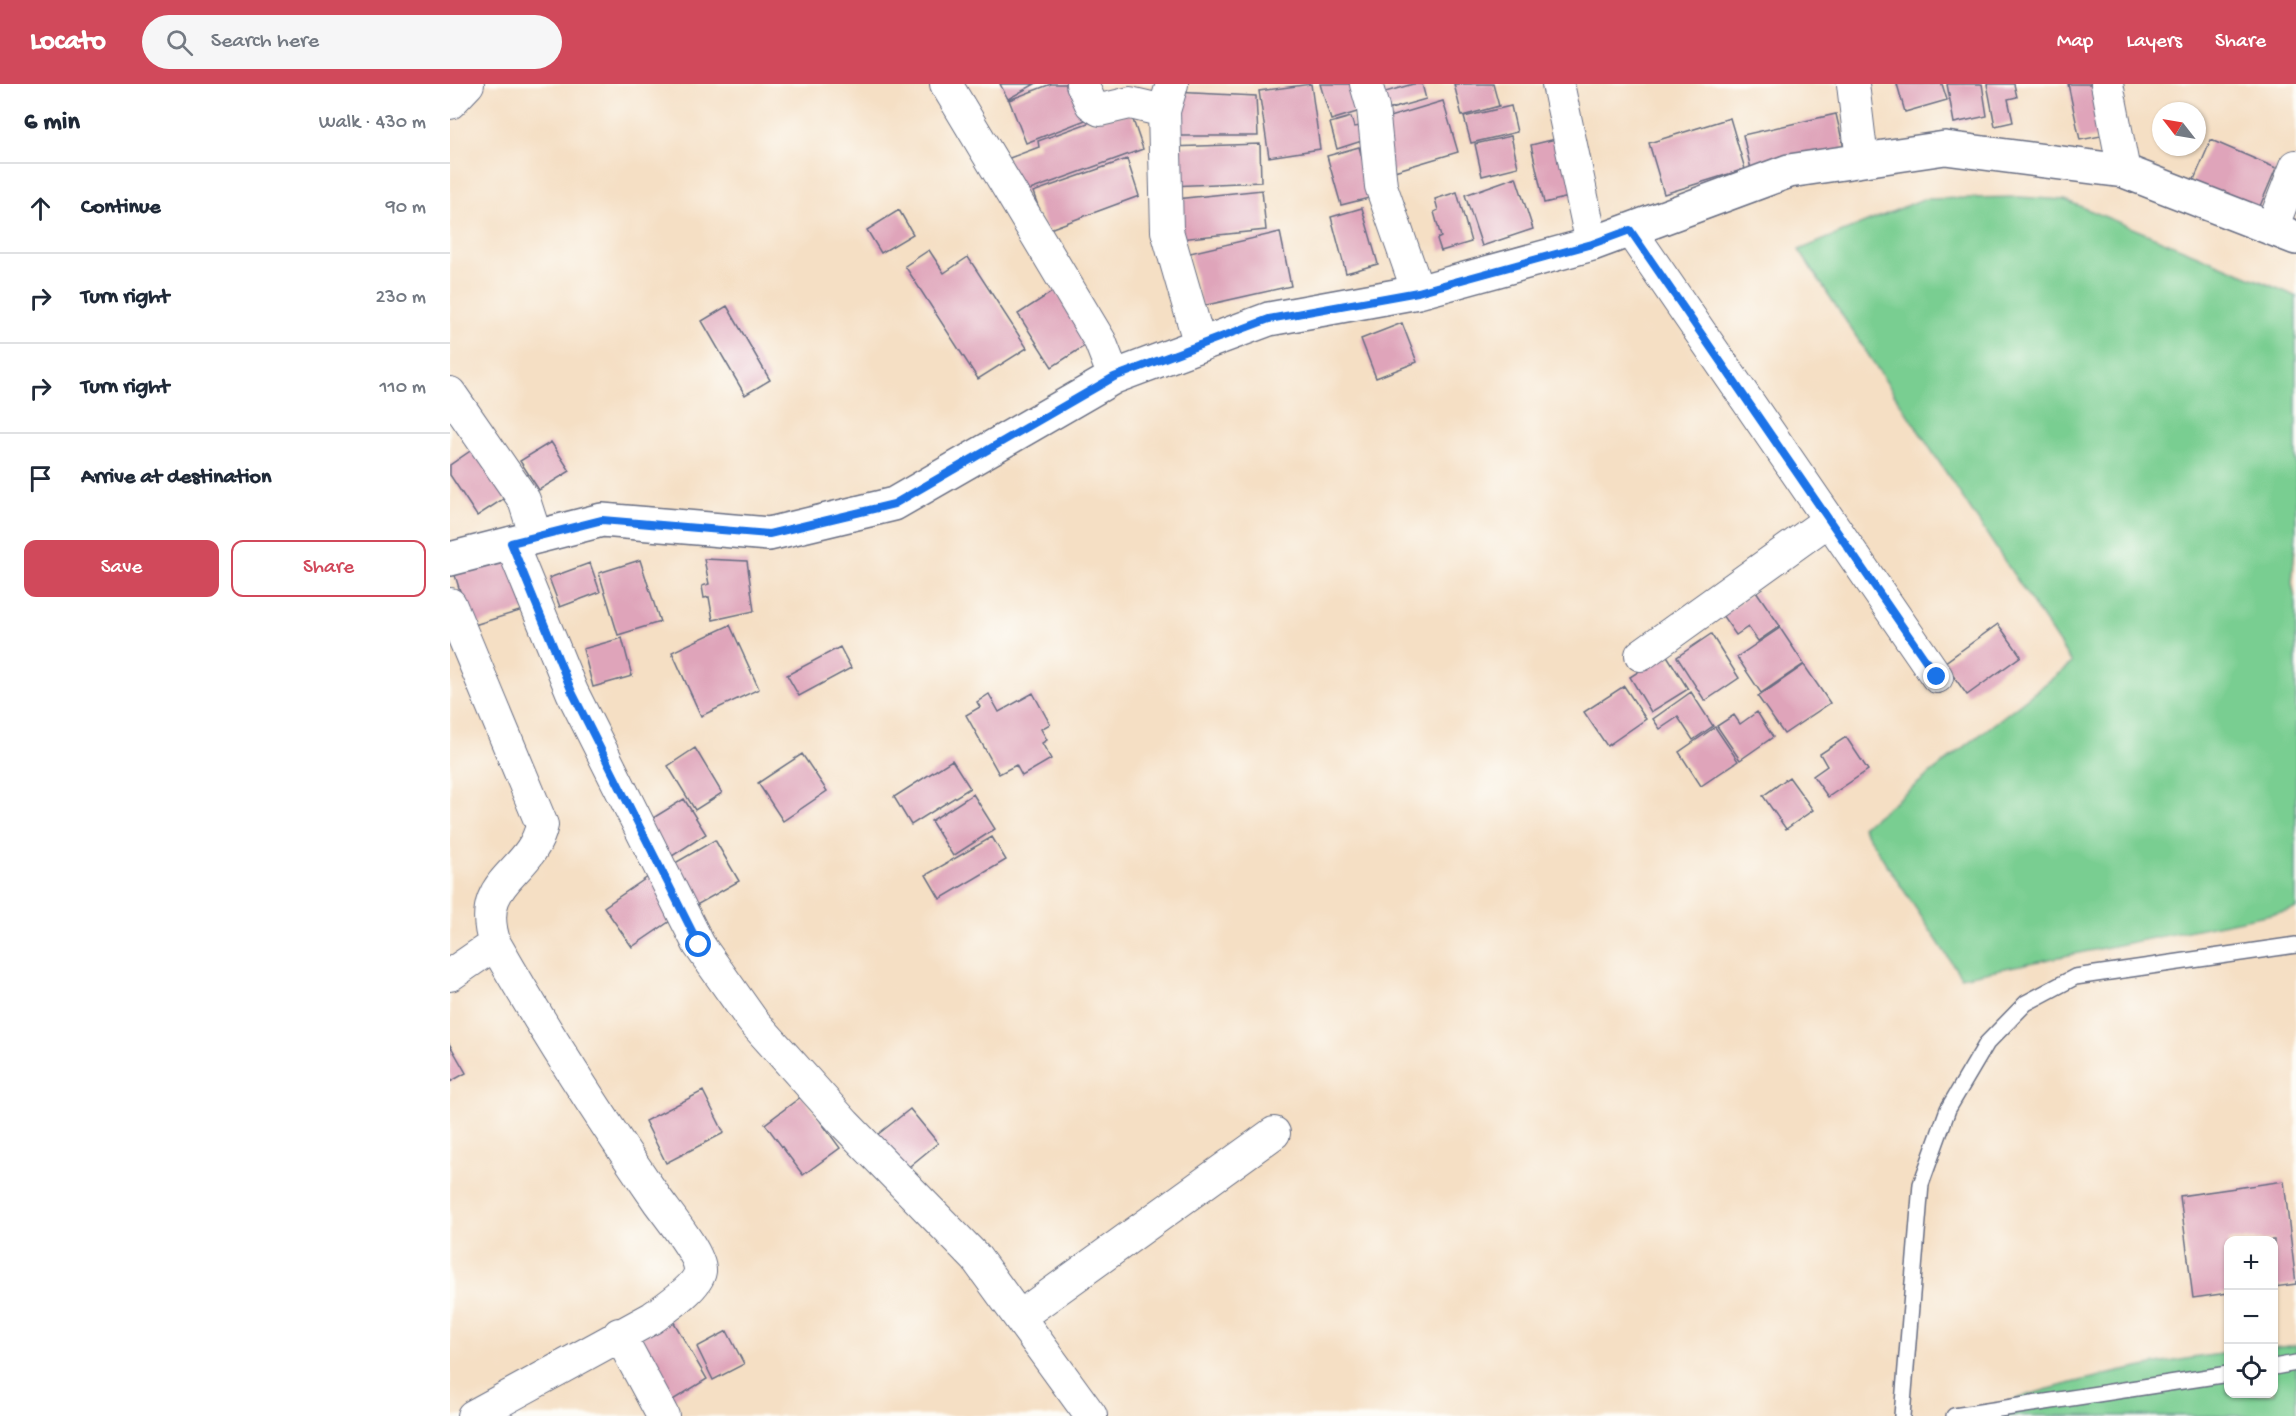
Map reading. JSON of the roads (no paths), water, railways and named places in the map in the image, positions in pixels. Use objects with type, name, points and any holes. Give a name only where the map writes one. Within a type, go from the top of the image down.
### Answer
[{"type":"street","points":[[450,103],[468,84]]},
{"type":"street","points":[[946,84],[1100,341],[1114,377]]},
{"type":"street","points":[[1082,84],[1091,104],[1100,110],[1168,97],[1167,231],[1200,345]]},
{"type":"street","points":[[1366,84],[1373,108],[1381,186],[1418,292]]},
{"type":"street","points":[[1558,84],[1592,244]]},
{"type":"street","points":[[1853,84],[1862,160]]},
{"type":"street","points":[[2107,84],[2124,171]]},
{"type":"street","points":[[450,559],[602,520],[769,534],[894,504],[1114,377],[1269,319],[1418,292],[1592,244],[1789,171],[1945,148],[2124,171],[2284,233],[2296,166]]},
{"type":"street","points":[[1630,230],[1937,677]]},
{"type":"street","points":[[450,393],[524,500],[524,540],[572,692],[699,945],[752,1020],[845,1124],[976,1258],[1091,1416]]},
{"type":"street","points":[[1641,655],[1829,520]]},
{"type":"street","points":[[450,604],[542,825],[538,841],[500,886],[490,903],[488,924],[495,944],[699,1263],[700,1272],[695,1282],[652,1318],[619,1334],[473,1416]]},
{"type":"street","points":[[450,975],[495,944]]},
{"type":"street","points":[[1019,1317],[1274,1133]]},
{"type":"street","points":[[619,1334],[663,1416]]},
{"type":"lane","points":[[1902,1416],[1921,1184],[1948,1109],[1987,1043],[2026,1003],[2075,977],[2296,945]]},
{"type":"lane","points":[[2278,1366],[2296,1363]]},
{"type":"lane","points":[[1954,1416],[2224,1375]]}]
